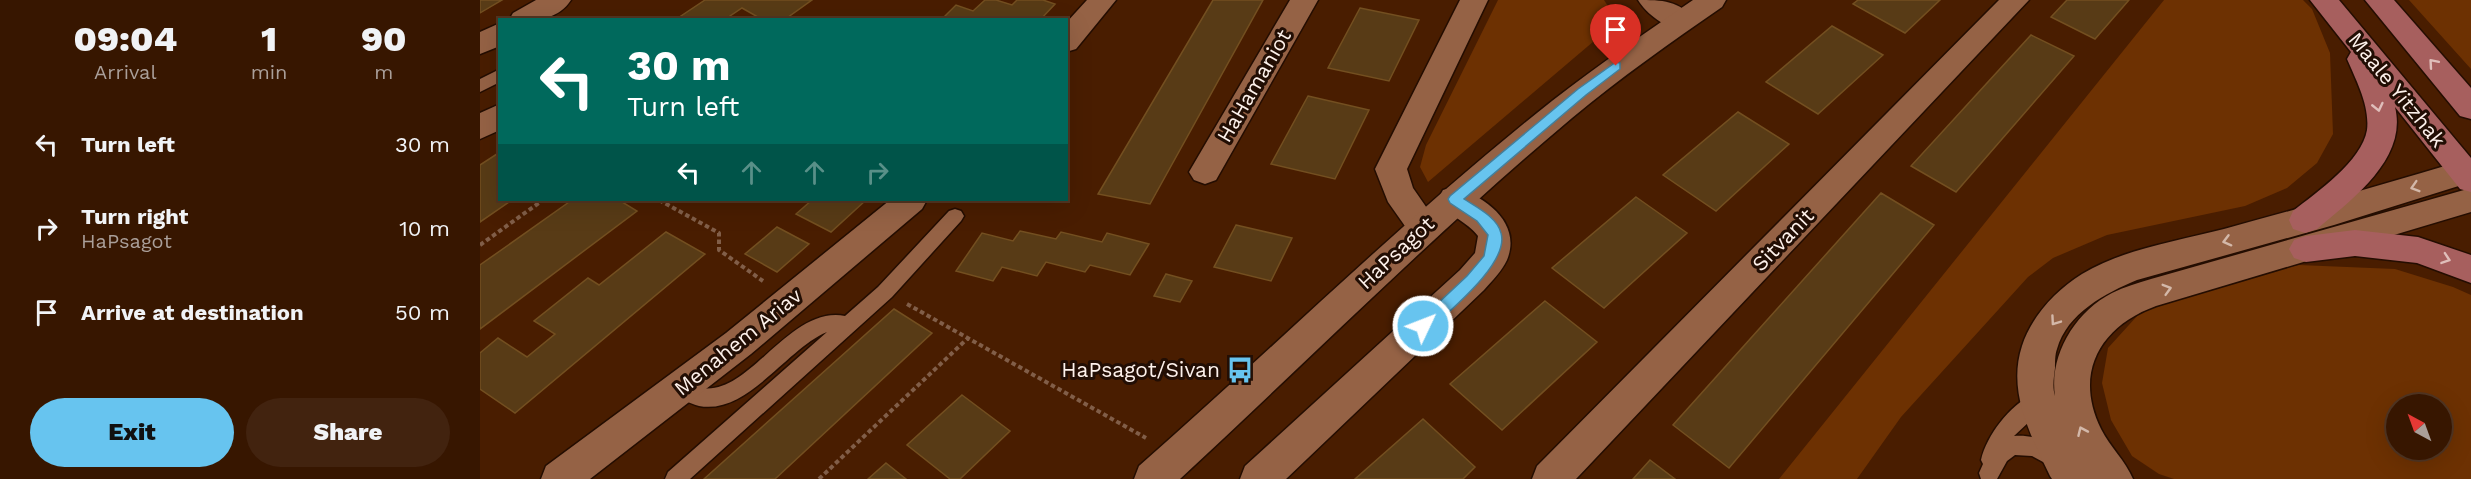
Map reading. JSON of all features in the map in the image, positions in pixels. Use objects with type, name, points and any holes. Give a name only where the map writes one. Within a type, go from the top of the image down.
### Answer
[{"type":"main road","name":"Maale Yitzhak","points":[[2324,0],[2469,181]]},
{"type":"main road","name":"Maale Yitzhak","points":[[2379,0],[2471,108]]},
{"type":"main road","points":[[2350,32],[2373,88],[2380,110],[2382,131],[2363,167],[2305,234],[2355,243],[2418,250],[2471,268]]},
{"type":"street","points":[[526,18],[557,0]]},
{"type":"street","points":[[1068,40],[1102,0]]},
{"type":"street","name":"HaHamaniot","points":[[1204,172],[1304,0]]},
{"type":"street","points":[[1424,227],[1399,193],[1391,169],[1474,0]]},
{"type":"street","points":[[1652,0],[1680,21]]},
{"type":"street","name":"HaPsagot","points":[[1153,479],[1454,199],[1582,92],[1712,0]]},
{"type":"street","name":"Sitvanit","points":[[1551,479],[2015,0]]},
{"type":"street","points":[[480,44],[498,34]]},
{"type":"street","points":[[480,128],[498,117]]},
{"type":"street","points":[[2114,479],[2094,456],[2079,426],[2072,396],[2073,361],[2084,339],[2100,321],[2120,306],[2140,297],[2305,234],[2469,181]]},
{"type":"street","points":[[1259,479],[1472,280],[1491,258],[1495,234],[1482,217],[1454,199]]},
{"type":"street","name":"Menahem Ariav","points":[[560,479],[616,439],[910,201]]},
{"type":"street","points":[[2072,476],[2063,465],[2045,426],[2035,389],[2039,347],[2071,300],[2095,283],[2129,268],[2305,234]]},
{"type":"lane","points":[[675,479],[885,292],[955,216]]},
{"type":"lane","points":[[680,388],[691,397],[707,400],[727,395],[814,328],[832,322],[849,324]]},
{"type":"lane","points":[[1990,476],[1992,451],[2000,436],[2038,401]]},
{"type":"lane","points":[[1990,476],[2001,453],[2011,445],[2045,452],[2072,476]]},
{"type":"path","points":[[480,245],[542,201]]},
{"type":"path","points":[[661,201],[719,233],[719,250],[792,298]]},
{"type":"path","points":[[885,292],[1178,456]]},
{"type":"path","points":[[819,479],[968,338]]},
{"type":"shaded area","points":[[1498,0],[1604,0],[1613,14],[1607,30],[1428,182],[1420,167],[1426,145]]},
{"type":"shaded area","points":[[2164,0],[2303,0],[2312,9],[2330,53],[2333,134],[2317,163],[2287,188],[2245,206],[2107,235],[2053,258],[2028,277],[1901,417],[1857,479],[1779,479]]},
{"type":"shaded area","points":[[2409,0],[2471,0],[2471,69]]},
{"type":"shaded area","points":[[2299,265],[2395,269],[2471,295],[2471,479],[2174,479],[2159,474],[2132,456],[2111,420],[2102,383],[2108,348],[2138,315],[2169,296],[2214,281]]},
{"type":"building","points":[[480,0],[502,0],[480,13]]},
{"type":"building","points":[[705,0],[812,0],[787,18],[760,18],[742,8],[727,18],[678,18]]},
{"type":"building","points":[[985,0],[996,0],[1012,5],[1017,0],[1043,0],[1055,4],[1042,18],[943,18],[956,5],[973,11]]},
{"type":"building","points":[[1213,0],[1263,0],[1150,204],[1098,194]]},
{"type":"building","points":[[1858,0],[1940,0],[1905,33],[1853,4]]},
{"type":"building","points":[[2067,0],[2129,0],[2095,39],[2051,17]]},
{"type":"building","points":[[1360,8],[1419,20],[1389,81],[1328,68]]},
{"type":"building","points":[[1832,26],[1883,55],[1818,114],[1766,82]]},
{"type":"building","points":[[2031,35],[2074,56],[1956,192],[1911,166]]},
{"type":"building","points":[[1308,96],[1369,110],[1335,179],[1271,164]]},
{"type":"building","points":[[1738,112],[1789,144],[1716,211],[1663,175]]},
{"type":"building","points":[[498,153],[498,201],[511,201],[480,222],[480,165]]},
{"type":"building","points":[[1881,193],[1934,225],[1729,468],[1673,425]]},
{"type":"building","points":[[1636,197],[1687,233],[1604,308],[1552,268]]},
{"type":"building","points":[[571,201],[621,201],[637,211],[480,329],[480,265]]},
{"type":"building","points":[[811,201],[865,201],[831,232],[796,214]]},
{"type":"building","points":[[1236,225],[1292,238],[1271,281],[1214,267]]},
{"type":"building","points":[[777,227],[809,244],[777,272],[745,254]]},
{"type":"building","points":[[1020,231],[1056,239],[1061,232],[1102,242],[1107,233],[1149,244],[1130,275],[1090,265],[1085,272],[1046,262],[1037,276],[1002,267],[993,281],[956,271],[982,233],[1013,241]]},
{"type":"building","points":[[666,232],[705,254],[515,413],[480,389],[480,353],[498,338],[527,357],[555,334],[534,321],[588,278],[599,285]]},
{"type":"building","points":[[1166,274],[1192,281],[1180,302],[1154,296]]},
{"type":"building","points":[[1545,301],[1597,342],[1502,430],[1450,384]]},
{"type":"building","points":[[894,309],[932,333],[775,479],[704,479]]},
{"type":"building","points":[[962,395],[1010,431],[960,479],[950,479],[907,445]]},
{"type":"building","points":[[1423,419],[1475,467],[1463,479],[1355,479]]},
{"type":"building","points":[[1650,460],[1675,479],[1633,479]]},
{"type":"building","points":[[886,463],[906,479],[868,479]]},
{"type":"place","name":"HaPsagot/Sivan","points":[[1240,370]]},
{"type":"route","points":[[1423,326],[1472,280],[1491,258],[1495,234],[1482,217],[1454,199],[1616,66]]}]
